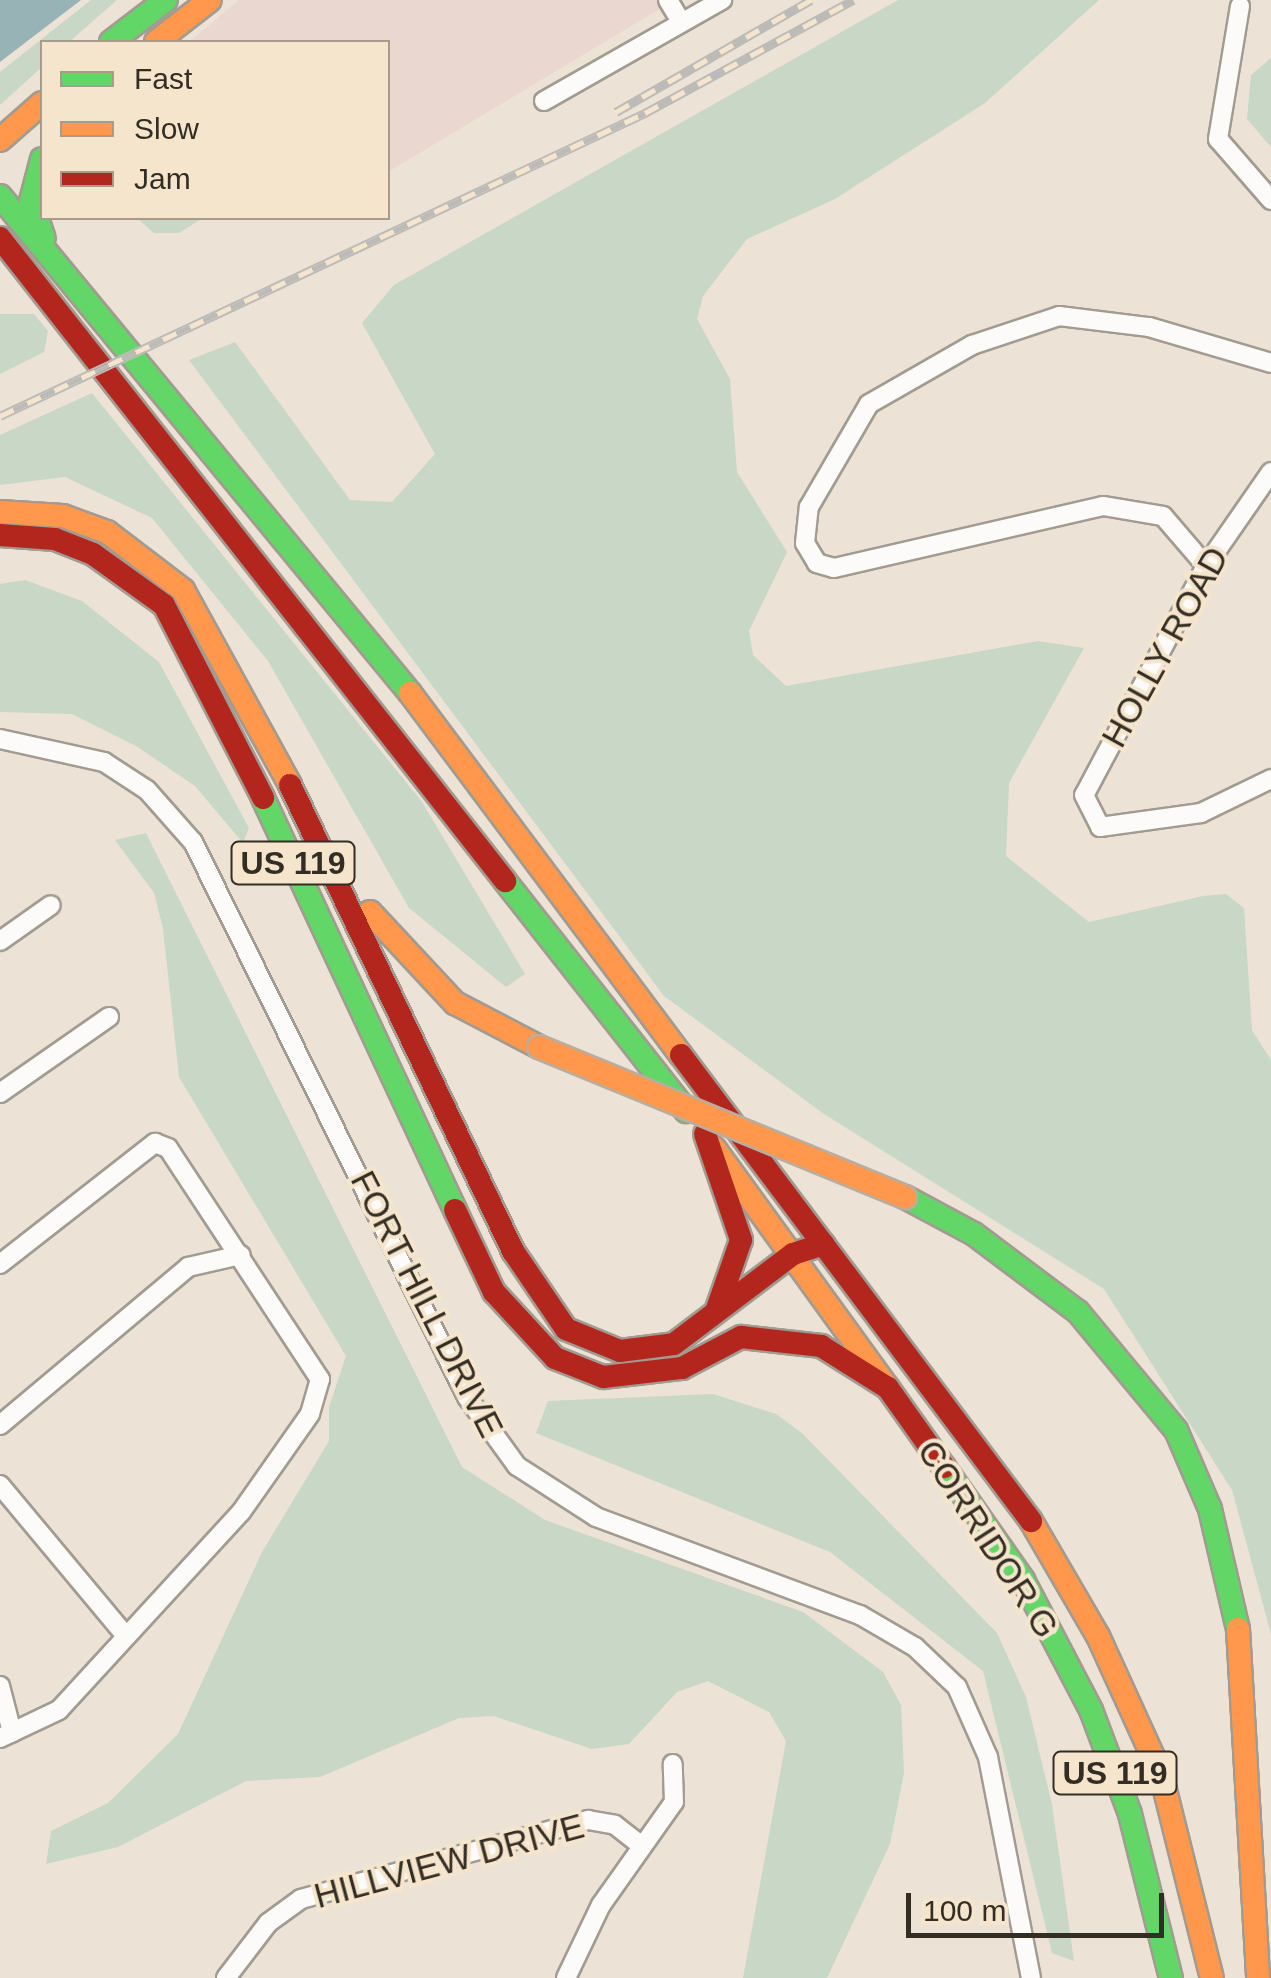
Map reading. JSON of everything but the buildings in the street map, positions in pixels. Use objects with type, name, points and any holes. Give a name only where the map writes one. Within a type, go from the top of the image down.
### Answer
[{"type":"main road","points":[[114,40],[166,0]]},
{"type":"main road","points":[[159,40],[210,0]]},
{"type":"main road","points":[[0,140],[40,105]]},
{"type":"main road","points":[[0,184],[40,146]]},
{"type":"main road","points":[[40,167],[31,201],[49,249]]},
{"type":"main road","points":[[0,196],[49,249],[342,602],[1030,1522],[1098,1636],[1161,1774],[1212,1978]]},
{"type":"main road","name":"CORRIDOR G","points":[[0,238],[704,1134],[1023,1580],[1091,1710],[1130,1814],[1172,1978]]},
{"type":"main road","points":[[0,255],[27,269]]},
{"type":"main road","name":"US 119","points":[[0,512],[64,516],[107,532],[184,590],[336,869],[418,972],[539,1047],[905,1197],[974,1234],[1078,1312],[1176,1430],[1210,1509],[1238,1630],[1258,1978]]},
{"type":"main road","name":"US 119","points":[[0,535],[54,539],[93,554],[164,605],[193,648],[494,1292],[555,1358],[603,1378],[636,1376],[682,1368],[741,1336],[792,1335],[888,1388]]},
{"type":"main road","points":[[336,869],[540,1302],[591,1346],[620,1351],[674,1344],[822,1244]]},
{"type":"main road","points":[[704,1134],[741,1240],[734,1278],[709,1321]]},
{"type":"main road","points":[[636,1376],[708,1342],[798,1261]]},
{"type":"street","points":[[668,0],[682,22]]},
{"type":"street","points":[[544,102],[722,0]]},
{"type":"street","points":[[1240,6],[1218,139],[1271,200]]},
{"type":"street","points":[[1206,566],[1163,516],[1103,506],[834,568],[816,563],[805,543],[809,506],[869,404],[972,344],[1059,316],[1150,327],[1271,363]]},
{"type":"street","name":"HOLLY ROAD","points":[[1271,472],[1206,566],[1084,795],[1100,826],[1202,813],[1271,778]]},
{"type":"street","name":"FORT HILL DRIVE","points":[[0,739],[104,762],[147,790],[193,842],[474,1409],[518,1466],[596,1517],[860,1615],[915,1646],[957,1687],[988,1757],[1032,1978]]},
{"type":"street","points":[[0,940],[50,905]]},
{"type":"street","points":[[0,1093],[109,1018]]},
{"type":"street","points":[[0,1264],[140,1147],[168,1148],[314,1361],[318,1396],[241,1512],[59,1710],[6,1735],[0,1686]]},
{"type":"street","points":[[0,1425],[188,1267],[242,1255]]},
{"type":"street","points":[[0,1485],[126,1636]]},
{"type":"street","points":[[566,1978],[639,1844],[674,1802],[673,1764]]},
{"type":"street","name":"HILLVIEW DRIVE","points":[[226,1978],[268,1924],[301,1899],[588,1820],[615,1825],[639,1844]]},
{"type":"shaded area","points":[[239,0],[659,0],[663,7],[390,171],[390,40],[191,40]]},
{"type":"green space","points":[[91,0],[117,0],[71,40],[40,40]]},
{"type":"green space","points":[[898,0],[1099,0],[985,103],[835,199],[747,239],[703,296],[697,319],[730,379],[737,472],[787,552],[749,631],[753,655],[786,686],[1038,641],[1084,648],[1009,783],[1006,856],[1089,922],[1203,896],[1226,894],[1244,908],[1252,1030],[1271,1060],[1271,1634],[1232,1490],[1104,1289],[824,1114],[664,996],[189,360],[235,342],[350,500],[392,502],[435,454],[362,323],[394,285]]},
{"type":"green space","points":[[40,40],[40,69],[0,105],[0,72]]},
{"type":"green space","points":[[1271,58],[1271,147],[1247,119],[1251,75]]},
{"type":"green space","points":[[139,220],[200,220],[179,233],[154,233]]},
{"type":"green space","points":[[0,314],[34,314],[48,331],[44,352],[0,374]]},
{"type":"green space","points":[[92,393],[422,802],[525,974],[506,987],[409,908],[268,661],[152,518],[65,477],[0,485],[0,435]]},
{"type":"green space","points":[[25,580],[82,601],[159,662],[249,828],[243,843],[195,786],[136,746],[72,714],[0,712],[0,584]]},
{"type":"green space","points":[[146,833],[462,1467],[545,1520],[803,1612],[883,1672],[901,1705],[904,1773],[890,1844],[827,1978],[743,1978],[786,1741],[769,1712],[708,1681],[677,1692],[629,1744],[592,1749],[494,1716],[459,1718],[320,1777],[246,1781],[118,1847],[46,1864],[51,1831],[108,1803],[178,1734],[262,1552],[329,1441],[329,1407],[346,1356],[179,1077],[163,928],[154,893],[115,840]]},
{"type":"green space","points":[[713,1394],[776,1414],[803,1434],[997,1633],[1026,1697],[1052,1805],[1074,1961],[1052,1953],[983,1671],[830,1552],[536,1433],[548,1401]]},
{"type":"water","points":[[0,0],[81,0],[0,62]]},
{"type":"railway","points":[[616,112],[811,0]]},
{"type":"railway","points":[[0,416],[645,113],[853,0]]},
{"type":"traffic: fast","points":[[114,40],[166,0]]},
{"type":"traffic: fast","points":[[40,167],[31,201],[44,238]]},
{"type":"traffic: fast","points":[[0,196],[410,693]]},
{"type":"traffic: fast","points":[[263,798],[455,1210]]},
{"type":"traffic: fast","points":[[505,881],[686,1111]]},
{"type":"traffic: fast","points":[[905,1197],[974,1234],[1078,1312],[1176,1430],[1210,1509],[1238,1629]]},
{"type":"traffic: fast","points":[[944,1467],[1023,1580],[1091,1710],[1130,1814],[1171,1978]]},
{"type":"traffic: slow","points":[[159,40],[210,0]]},
{"type":"traffic: slow","points":[[0,140],[40,105]]},
{"type":"traffic: slow","points":[[0,512],[63,516],[107,532],[183,590],[290,785]]},
{"type":"traffic: slow","points":[[410,693],[681,1055]]},
{"type":"traffic: slow","points":[[370,912],[455,1003],[539,1047]]},
{"type":"traffic: slow","points":[[539,1047],[905,1197]]},
{"type":"traffic: slow","points":[[714,1148],[886,1386]]},
{"type":"traffic: slow","points":[[1031,1521],[1098,1636],[1161,1774],[1212,1978]]},
{"type":"traffic: slow","points":[[1238,1629],[1258,1978]]},
{"type":"traffic: jam","points":[[0,238],[505,881]]},
{"type":"traffic: jam","points":[[0,535],[55,539],[93,554],[164,605],[263,798]]},
{"type":"traffic: jam","points":[[290,785],[513,1251],[566,1329],[620,1351],[674,1344],[793,1254],[823,1244]]},
{"type":"traffic: jam","points":[[681,1055],[1031,1521]]},
{"type":"traffic: jam","points":[[705,1134],[741,1240],[717,1309]]},
{"type":"traffic: jam","points":[[455,1210],[494,1292],[555,1358],[603,1377],[682,1368],[741,1337],[821,1346],[888,1388],[944,1467]]}]
